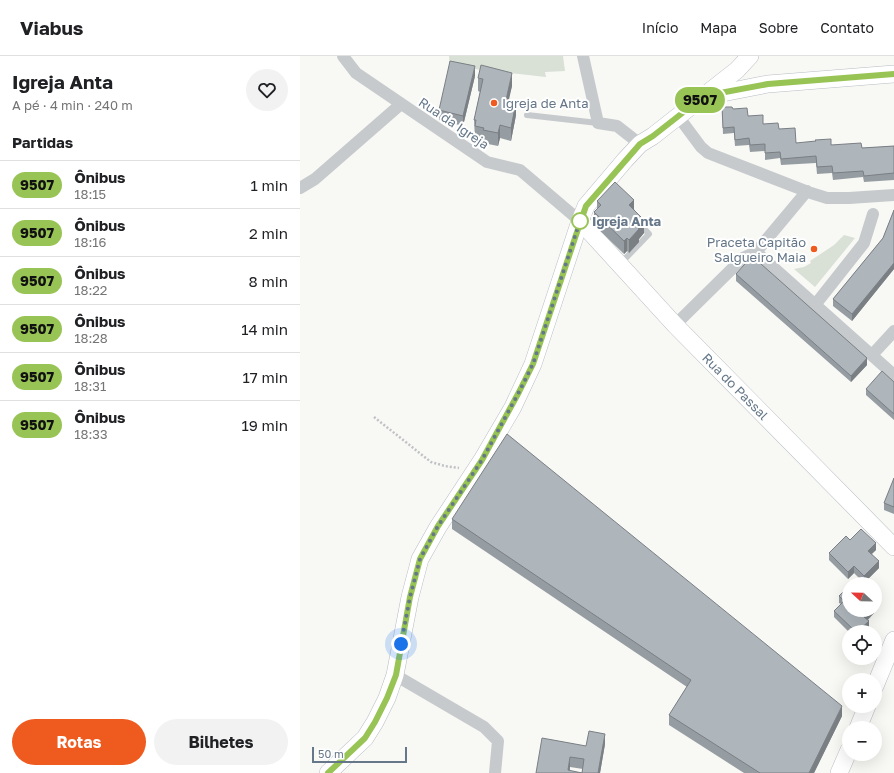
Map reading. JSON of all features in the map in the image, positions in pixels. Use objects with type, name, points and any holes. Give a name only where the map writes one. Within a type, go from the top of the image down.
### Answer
[{"type":"street","points":[[344,56],[356,73],[401,104]]},
{"type":"street","points":[[583,56],[598,123],[617,126],[640,144]]},
{"type":"street","points":[[328,773],[365,738],[387,698],[396,675],[410,597],[420,559],[438,526],[476,469],[513,407],[533,364],[586,206],[640,144],[737,70],[750,56]]},
{"type":"street","points":[[753,56],[753,74],[764,85]]},
{"type":"street","points":[[737,70],[738,80],[745,89]]},
{"type":"street","points":[[704,96],[764,85],[894,74]]},
{"type":"street","name":"Rua da Igreja","points":[[300,188],[315,179],[401,104],[487,162],[520,170],[580,221]]},
{"type":"street","points":[[678,116],[701,147],[708,153],[807,191],[827,198],[849,198],[894,194]]},
{"type":"street","points":[[675,325],[743,258],[756,252],[807,191]]},
{"type":"street","points":[[815,305],[864,243],[873,214]]},
{"type":"street","name":"Rua do Passal","points":[[580,221],[675,325],[894,547]]},
{"type":"street","points":[[756,252],[894,375]]},
{"type":"street","points":[[872,355],[894,331]]},
{"type":"street","points":[[880,673],[894,640]]},
{"type":"street","points":[[396,675],[484,727],[498,741],[495,773]]},
{"type":"street","points":[[839,773],[844,761]]},
{"type":"lane","points":[[527,115],[598,123]]},
{"type":"lane","points":[[620,264],[649,234],[636,221]]},
{"type":"path","points":[[374,417],[431,462],[446,466],[476,469]]},
{"type":"shaded area","points":[[449,56],[563,56],[565,71],[545,72],[546,77],[474,69],[450,71]]},
{"type":"shaded area","points":[[844,235],[855,238],[815,287],[794,269],[804,267],[811,263],[810,261],[834,245]]},
{"type":"building","points":[[450,61],[475,66],[463,116],[439,110]]},
{"type":"building","name":"Igreja de Anta","points":[[481,65],[512,73],[506,100],[516,102],[511,128],[500,125],[498,133],[483,130],[484,128],[475,126],[476,120],[474,120],[483,79],[478,78]]},
{"type":"building","points":[[722,107],[732,107],[733,109],[747,108],[748,116],[763,115],[763,124],[778,123],[779,129],[795,128],[796,143],[831,139],[831,145],[861,143],[862,148],[894,146],[894,173],[864,176],[863,171],[833,173],[832,166],[817,167],[816,156],[781,159],[780,152],[765,153],[765,144],[750,145],[749,138],[735,140],[734,127],[723,128]]},
{"type":"building","points":[[615,182],[634,200],[629,205],[644,220],[637,227],[639,229],[629,240],[627,238],[624,241],[594,212],[601,205],[597,201]]},
{"type":"building","points":[[894,210],[894,263],[852,314],[833,299],[883,238]]},
{"type":"building","points":[[752,256],[867,358],[851,376],[736,274]]},
{"type":"building","points":[[882,371],[894,382],[894,414],[866,389]]},
{"type":"building","points":[[507,434],[842,706],[809,773],[760,773],[669,715],[691,680],[452,519]]},
{"type":"building","points":[[894,478],[894,507],[884,503]]},
{"type":"building","points":[[861,529],[876,543],[868,551],[879,561],[864,576],[854,566],[848,572],[829,553],[846,536],[850,540]]},
{"type":"building","points":[[842,603],[842,617],[864,617],[869,621],[865,625],[849,625],[834,611]]},
{"type":"building","points":[[589,731],[605,734],[598,773],[582,773],[536,773],[542,738],[586,746]],"holes":[[[570,757],[584,759],[582,773],[568,770]]]},
{"type":"bus line","name":"9507","points":[[328,773],[365,738],[387,698],[396,675],[410,597],[420,559],[438,526],[482,460],[513,407],[533,364],[586,206],[640,144],[653,136],[704,96],[768,84],[894,74]]},
{"type":"place","name":"Igreja de Anta","points":[[494,103]]},
{"type":"place","name":"Igreja Anta","points":[[580,221]]},
{"type":"place","name":"Praceta Capitão Salgueiro Maia","points":[[814,249]]},
{"type":"route","points":[[401,644],[410,597],[420,559],[438,526],[482,460],[513,407],[533,364],[580,221]]}]
